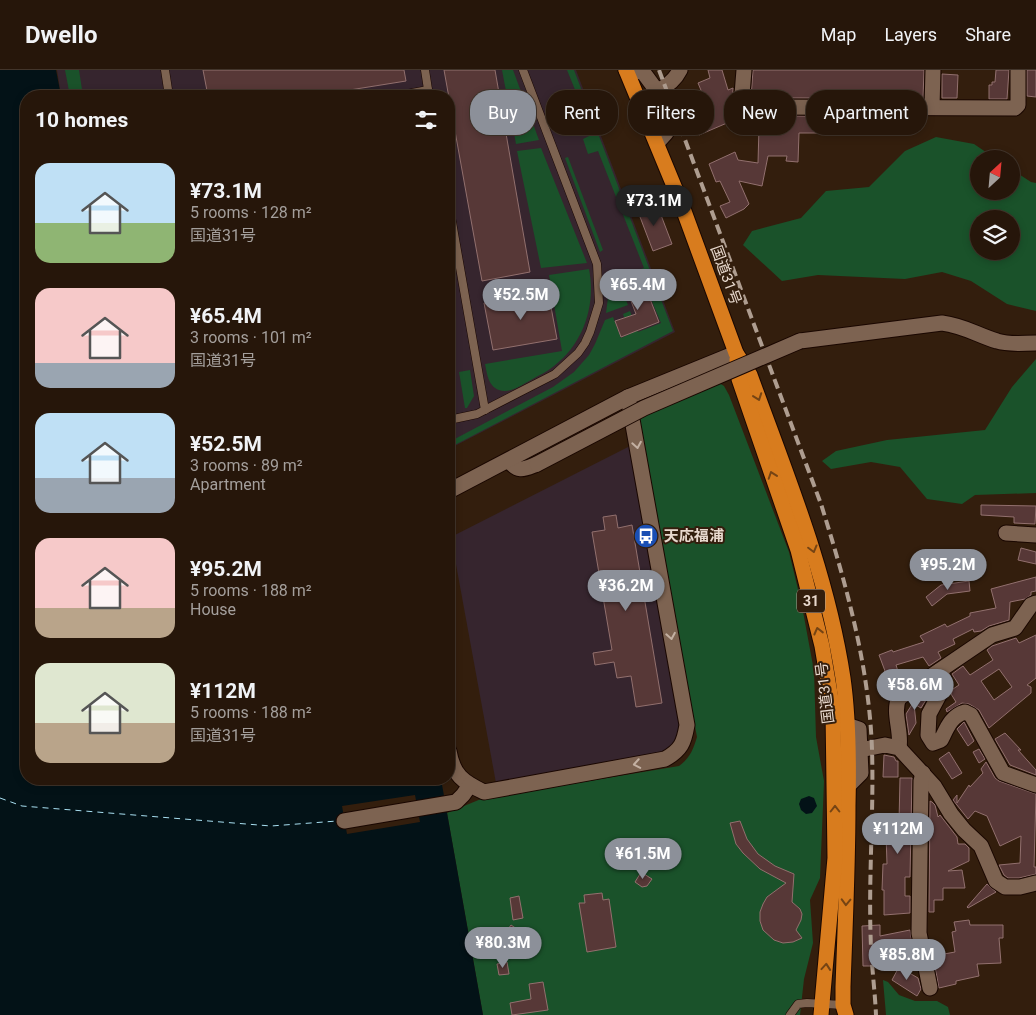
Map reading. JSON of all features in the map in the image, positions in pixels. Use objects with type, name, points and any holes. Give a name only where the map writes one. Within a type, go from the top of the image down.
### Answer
[{"type":"highway","name":"国道31号","points":[[626,70],[657,143],[736,353],[750,375],[812,544],[831,619],[841,670],[847,725],[848,853],[843,1011]]},
{"type":"highway","name":"国道31号","points":[[736,353],[739,379],[798,550],[822,646],[833,711],[834,858],[824,1011]]},
{"type":"street","points":[[626,70],[643,72],[656,90]]},
{"type":"street","points":[[659,90],[666,87],[680,70]]},
{"type":"street","points":[[744,70],[742,107],[1016,108],[1018,105],[1018,70]]},
{"type":"street","points":[[932,107],[933,70]]},
{"type":"street","points":[[657,143],[664,135]]},
{"type":"street","points":[[509,461],[515,468],[524,469],[537,464],[644,408],[800,341],[942,323],[959,326],[998,342],[1016,344],[1036,343]]},
{"type":"street","points":[[455,488],[628,398],[736,353]]},
{"type":"street","points":[[455,771],[457,775],[470,785],[484,792],[665,759],[677,752],[685,738],[687,725],[628,398]]},
{"type":"street","points":[[1006,533],[1036,535]]},
{"type":"street","points":[[900,748],[901,741],[896,705],[899,698],[992,635],[1014,628],[1031,605],[1036,603]]},
{"type":"street","points":[[939,672],[944,679],[944,686],[929,714],[928,734],[933,742],[941,740],[951,720],[960,713],[965,712],[971,715],[1003,773],[1036,785]]},
{"type":"street","points":[[847,725],[859,728],[860,750],[860,773],[848,786]]},
{"type":"street","points":[[860,750],[885,745],[900,748],[934,786],[951,814],[964,830],[981,846],[996,881],[1006,887],[1020,887],[1036,883]]},
{"type":"street","points":[[923,773],[920,781],[919,933],[930,988]]},
{"type":"street","points":[[344,821],[456,802],[464,795],[470,785]]},
{"type":"lane","points":[[165,70],[169,90]]},
{"type":"lane","points":[[425,70],[428,90]]},
{"type":"lane","points":[[455,419],[477,414],[555,374],[568,364],[578,353],[590,332],[599,303],[597,264],[523,70]]},
{"type":"lane","points":[[455,238],[485,410]]},
{"type":"lane","points":[[790,1015],[798,1004],[806,1003],[824,1011],[843,1011]]},
{"type":"shaded area","points":[[0,70],[56,70],[60,90],[20,90],[20,785],[442,785],[483,1015],[0,1015]]},
{"type":"shaded area","points":[[57,70],[576,70],[584,90],[546,90],[546,135],[601,135],[675,332],[455,446],[455,90],[60,90]]},
{"type":"shaded area","points":[[630,446],[680,725],[674,746],[662,754],[496,783],[455,559],[455,535]]},
{"type":"shaded area","points":[[809,796],[814,798],[817,806],[812,813],[806,814],[801,810],[799,804],[801,799]]},
{"type":"green space","points":[[65,70],[79,70],[82,90],[69,90]]},
{"type":"green space","points":[[502,70],[513,70],[520,90],[506,90]]},
{"type":"green space","points":[[567,70],[574,70],[582,90],[575,90]]},
{"type":"green space","points":[[536,132],[539,140],[516,144],[514,135],[536,135]]},
{"type":"green space","points":[[591,135],[599,135],[673,331],[455,445],[455,439],[553,387],[574,372],[589,355],[605,320],[613,317],[621,338],[630,334],[623,314],[630,311],[638,332],[661,323],[643,280],[621,288],[628,305],[606,313],[608,280],[644,268],[598,151],[588,154],[583,139]]},
{"type":"green space","points":[[936,137],[974,144],[983,150],[970,150],[970,200],[1020,200],[1020,175],[1036,183],[1036,311],[1007,304],[971,281],[942,272],[905,279],[818,275],[782,281],[743,245],[752,231],[801,218],[826,191],[869,187],[905,151]]},
{"type":"green space","points":[[541,148],[587,263],[541,268],[517,151]]},
{"type":"green space","points":[[568,157],[603,250],[600,252],[565,158]]},
{"type":"green space","points":[[589,269],[591,296],[589,309],[580,335],[564,357],[546,372],[511,390],[503,391],[492,386],[485,364],[562,351],[549,275]]},
{"type":"green space","points":[[1036,359],[1036,493],[975,495],[962,504],[927,499],[900,467],[871,462],[831,469],[822,461],[836,451],[887,440],[985,430],[1012,387]]},
{"type":"green space","points":[[470,370],[474,396],[467,408],[465,408],[459,372]]},
{"type":"green space","points":[[716,381],[724,386],[729,395],[789,552],[802,606],[814,671],[816,737],[824,781],[823,806],[820,878],[810,900],[813,943],[804,979],[800,1015],[483,1015],[447,813],[481,799],[679,766],[691,753],[694,746],[697,737],[638,422],[642,413]]},
{"type":"green space","points":[[883,980],[888,982],[899,995],[915,1001],[937,1001],[948,1007],[950,1015],[886,1015]]},
{"type":"pier","points":[[415,795],[420,822],[347,834],[342,806]]},
{"type":"building","points":[[203,70],[404,70],[406,81],[350,90],[207,90]]},
{"type":"building","points":[[444,70],[495,70],[498,90],[470,90],[470,135],[506,135],[530,272],[482,281],[455,131],[455,90],[448,90]]},
{"type":"building","points":[[708,70],[722,70],[728,90],[724,90],[724,124],[714,129],[714,90],[701,90],[698,83],[710,78]]},
{"type":"building","points":[[753,70],[924,70],[923,90],[806,90],[806,98],[796,98],[796,90],[752,90]]},
{"type":"building","points":[[996,70],[1009,70],[1007,99],[989,99],[989,85],[995,82]]},
{"type":"building","points":[[1027,70],[1036,70],[1036,97],[1027,96]]},
{"type":"building","points":[[942,74],[958,75],[957,98],[942,98]]},
{"type":"building","points":[[796,116],[806,116],[806,133],[799,133],[798,162],[786,161],[787,156],[768,156],[762,186],[739,181],[749,204],[744,209],[726,218],[720,206],[730,202],[720,181],[716,182],[709,164],[735,152],[738,160],[758,163],[759,135],[796,135]]},
{"type":"building","points":[[656,202],[672,244],[653,251],[637,209]]},
{"type":"building","points":[[643,281],[659,322],[621,337],[615,321],[636,314],[626,288]]},
{"type":"building","points":[[548,291],[557,339],[493,350],[484,303]]},
{"type":"building","points":[[981,505],[1036,506],[1035,524],[1014,523],[1014,517],[981,515]]},
{"type":"building","points":[[616,515],[618,528],[632,525],[662,703],[636,707],[631,676],[617,678],[614,662],[595,665],[593,653],[612,650],[592,532],[605,530],[603,517]]},
{"type":"building","points":[[1021,548],[1036,552],[1036,564],[1018,560]]},
{"type":"building","points":[[1036,577],[1036,591],[1031,592],[1031,595],[1025,599],[1010,602],[1009,620],[989,626],[981,631],[974,632],[973,629],[953,639],[955,644],[938,652],[941,658],[929,666],[923,657],[896,665],[902,684],[890,692],[879,655],[924,642],[920,636],[945,624],[947,627],[970,616],[970,613],[996,608],[991,589]]},
{"type":"building","points":[[969,581],[970,591],[947,594],[932,606],[926,597],[941,585]]},
{"type":"building","points":[[1036,635],[1036,678],[1027,685],[1031,687],[1031,693],[989,728],[979,710],[969,704],[962,703],[947,712],[946,709],[956,702],[951,694],[953,689],[959,685],[952,674],[963,666],[970,675],[993,660],[987,650],[992,646],[1016,638],[1019,643]],"holes":[[[999,669],[1012,687],[994,700],[981,681]]]},
{"type":"building","points":[[924,692],[929,695],[921,708],[914,704],[916,723],[909,735],[906,714],[916,698]]},
{"type":"building","points":[[964,722],[974,741],[968,746],[957,729]]},
{"type":"building","points":[[1005,733],[1036,770],[1036,775],[1010,765],[995,739]]},
{"type":"building","points":[[979,749],[985,759],[979,763],[973,752]]},
{"type":"building","points":[[949,752],[962,773],[952,779],[939,759]]},
{"type":"building","points":[[884,755],[894,757],[898,761],[898,777],[883,777]]},
{"type":"building","points":[[986,762],[995,778],[999,781],[1036,794],[1034,867],[1036,867],[1036,874],[1019,878],[1008,878],[1004,875],[999,865],[1020,863],[1021,836],[1000,846],[987,816],[975,811],[968,819],[953,800],[957,795],[957,803],[969,785],[970,787],[983,773],[981,769]]},
{"type":"building","points":[[900,778],[912,778],[910,877],[905,877],[905,896],[910,896],[910,913],[884,915],[884,890],[882,890],[883,864],[887,864],[884,822],[899,822]]},
{"type":"building","points":[[930,801],[935,805],[938,817],[940,815],[957,837],[958,844],[965,844],[969,848],[969,861],[948,871],[962,870],[965,888],[943,888],[943,900],[934,900],[934,912],[929,912]]},
{"type":"building","points":[[740,821],[747,839],[758,854],[775,866],[794,874],[792,902],[800,909],[802,914],[796,930],[802,938],[793,942],[783,943],[774,940],[763,930],[760,912],[763,904],[767,897],[786,883],[760,869],[736,844],[730,823]]},
{"type":"building","points":[[640,874],[644,874],[652,879],[647,886],[642,887],[635,882]]},
{"type":"building","points":[[987,884],[996,892],[968,908],[967,907]]},
{"type":"building","points":[[602,893],[603,900],[609,899],[616,947],[587,952],[579,903],[585,903],[584,895]]},
{"type":"building","points":[[519,896],[523,918],[513,920],[510,898]]},
{"type":"building","points":[[969,920],[970,925],[1003,925],[1003,938],[999,938],[1001,963],[977,964],[979,976],[956,981],[956,984],[939,988],[933,956],[955,952],[952,932],[956,931],[954,922]]},
{"type":"building","points":[[511,925],[520,931],[509,946],[500,940]]},
{"type":"building","points":[[880,925],[880,936],[910,930],[914,955],[886,960],[897,966],[863,966],[862,926]]},
{"type":"building","points":[[507,962],[509,974],[499,975],[497,964]]},
{"type":"building","points":[[899,967],[918,978],[921,989],[917,996],[892,980]]},
{"type":"building","points":[[543,982],[548,1010],[512,1015],[510,1003],[531,999],[529,984]]},
{"type":"ferry route","points":[[0,798],[22,806],[271,826],[337,821]]},
{"type":"railway","points":[[659,70],[821,504],[855,625],[866,687],[872,749],[870,922],[876,1015]]},
{"type":"place","name":"天応福浦","points":[[646,536]]}]
